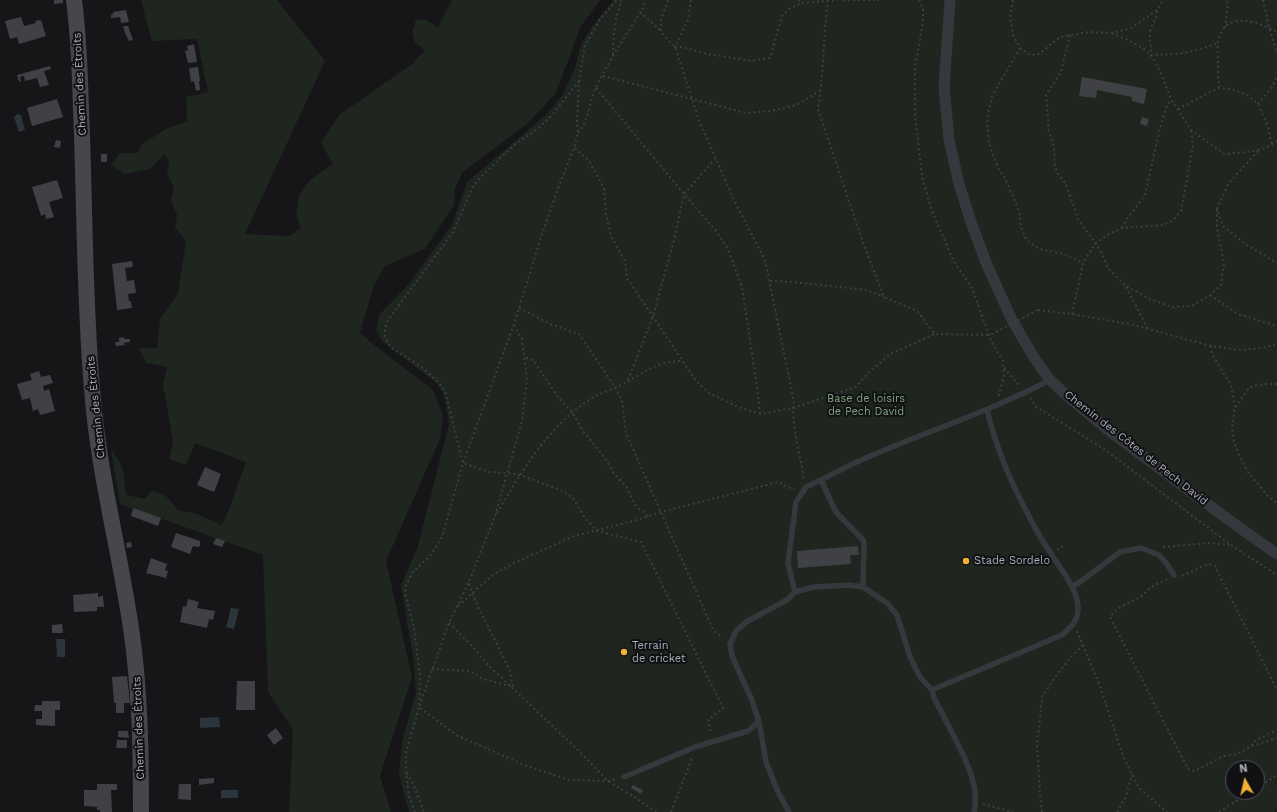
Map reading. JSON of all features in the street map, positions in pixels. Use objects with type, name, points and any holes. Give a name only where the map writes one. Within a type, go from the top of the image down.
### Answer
[{"type":"main road","name":"Chemin des Étroits","points":[[74,0],[80,72],[92,390],[97,435],[131,628],[138,686],[141,745],[141,812]]},
{"type":"street","name":"Chemin des Côtes de Pech David","points":[[950,0],[944,87],[949,140],[959,184],[987,266],[1012,320],[1034,359],[1050,380],[1108,430],[1277,554]]},
{"type":"lane","points":[[795,592],[788,563],[796,502],[806,487],[858,461],[987,410],[1026,393],[1050,380]]},
{"type":"lane","points":[[932,690],[1062,635],[1072,626],[1078,616],[1078,607],[1073,586],[1031,521],[1008,474],[990,424],[987,410]]},
{"type":"lane","points":[[821,480],[836,512],[864,542],[863,587]]},
{"type":"lane","points":[[1073,586],[1120,552],[1141,548],[1159,555],[1174,575]]},
{"type":"lane","points":[[789,812],[778,792],[766,762],[759,721],[732,656],[730,644],[736,631],[746,622],[787,600],[795,592],[814,587],[849,585],[863,587],[887,603],[897,615],[910,658],[920,678],[932,690],[933,698],[968,766],[976,802],[974,812]]},
{"type":"lane","points":[[624,777],[695,747],[748,731],[759,721]]},
{"type":"path","points":[[419,707],[420,674],[418,654],[406,593],[406,585],[412,573],[430,556],[442,537],[463,463],[514,324],[554,199],[574,148],[578,133],[577,122],[579,81],[585,45],[600,19],[617,0]]},
{"type":"path","points":[[613,56],[616,16],[621,0]]},
{"type":"path","points":[[578,133],[583,128],[596,88],[613,56],[644,7],[645,0]]},
{"type":"path","points":[[661,31],[661,20],[668,0]]},
{"type":"path","points":[[675,47],[688,20],[691,0]]},
{"type":"path","points":[[798,0],[802,2]]},
{"type":"path","points":[[675,47],[682,47],[708,54],[751,61],[770,58],[782,16],[789,9],[802,2],[838,0]]},
{"type":"path","points":[[843,0],[879,0]]},
{"type":"path","points":[[919,0],[923,8],[923,22],[916,68],[915,114],[922,176],[931,208],[953,260],[972,288],[992,343],[1003,361],[1004,376],[999,394],[1001,404]]},
{"type":"path","points":[[1013,0],[1010,18],[1013,35],[1020,48],[1030,55],[1039,54],[1060,37],[1089,32],[1112,33],[1131,28],[1157,10]]},
{"type":"path","points":[[1151,55],[1152,50],[1150,34],[1157,10],[1163,0]]},
{"type":"path","points":[[1225,28],[1228,4],[1226,0]]},
{"type":"path","points":[[1263,0],[1277,54]]},
{"type":"path","points":[[828,1],[824,36],[821,90],[818,109],[862,240],[884,297]]},
{"type":"path","points":[[458,606],[494,574],[514,563],[574,536],[778,482],[794,490],[806,487],[797,438],[793,408],[794,402],[765,260],[735,202],[700,123],[675,47],[661,31],[640,12]]},
{"type":"path","points":[[1219,88],[1218,43],[1225,28],[1233,22],[1245,20],[1256,22],[1277,32]]},
{"type":"path","points":[[1112,33],[1143,48],[1151,55],[1160,71],[1171,99],[1192,130],[1224,154],[1259,150],[1272,145],[1277,141]]},
{"type":"path","points":[[1070,35],[1061,72],[1046,95],[1049,130],[1054,148],[1055,167],[1058,174],[1066,184],[1078,219],[1100,250],[1108,268],[1126,286],[1152,300],[1172,307],[1192,306],[1210,295],[1221,285],[1224,263],[1217,227],[1217,209],[1228,184],[1259,150]]},
{"type":"path","points":[[1151,55],[1174,54],[1203,49],[1218,43]]},
{"type":"path","points":[[1020,48],[992,96],[988,119],[989,144],[999,170],[1004,176],[1019,211],[1021,226],[1026,240],[1040,249],[1064,254],[1083,263]]},
{"type":"path","points":[[1258,104],[1273,86],[1277,75]]},
{"type":"path","points":[[603,76],[746,113],[771,111],[796,105],[821,90]]},
{"type":"path","points":[[463,463],[445,391],[442,386],[430,376],[389,345],[385,335],[386,324],[453,232],[472,188],[515,144],[539,128],[554,114],[579,81]]},
{"type":"path","points":[[596,88],[716,231],[727,247],[742,288],[760,414]]},
{"type":"path","points":[[1178,109],[1219,88],[1235,90],[1249,96],[1258,104],[1267,124],[1272,145]]},
{"type":"path","points":[[1122,228],[1127,219],[1146,195],[1161,124],[1171,99]]},
{"type":"path","points":[[1072,314],[1083,263],[1095,244],[1107,235],[1122,228],[1163,225],[1173,220],[1181,211],[1193,146],[1192,130]]},
{"type":"path","points":[[574,148],[589,161],[604,188],[606,215],[611,236],[625,261],[627,278],[681,361],[696,381],[709,393],[738,407],[760,414],[793,408],[856,387],[869,372],[892,353],[935,334],[990,335],[1038,310],[1072,314],[1148,329],[1211,346],[1240,350],[1262,348],[1277,344]]},
{"type":"path","points":[[628,382],[653,316],[674,240],[684,194],[715,158]]},
{"type":"path","points":[[1217,209],[1223,226],[1247,245],[1277,263]]},
{"type":"path","points":[[770,281],[867,290],[917,310],[935,334]]},
{"type":"path","points":[[1126,286],[1148,329]]},
{"type":"path","points":[[1210,295],[1238,314],[1277,326]]},
{"type":"path","points":[[519,308],[550,324],[579,334],[616,388],[622,401],[626,433],[713,630],[730,644]]},
{"type":"path","points":[[415,812],[409,796],[406,772],[406,753],[419,707],[449,623],[469,582],[495,516],[522,421],[527,378],[522,339],[514,324]]},
{"type":"path","points":[[1211,346],[1212,354],[1231,385],[1235,408]]},
{"type":"path","points":[[525,358],[533,360],[558,397],[572,412],[583,431],[605,458],[613,472],[627,488],[635,506],[648,516]]},
{"type":"path","points":[[495,516],[520,475],[551,434],[572,412],[593,398],[628,382],[658,364],[681,361]]},
{"type":"path","points":[[1004,368],[1036,407],[1104,448],[1231,545],[1277,575]]},
{"type":"path","points":[[1277,384],[1263,384],[1248,388],[1235,408],[1232,419],[1234,442],[1248,472],[1267,495],[1277,503]]},
{"type":"path","points":[[463,463],[489,472],[520,475],[563,491],[573,498],[585,518],[597,531],[641,542],[723,708],[708,720],[712,742]]},
{"type":"path","points":[[1141,548],[1210,543],[1231,545]]},
{"type":"path","points":[[1277,690],[1216,566],[1208,564],[1180,577],[1174,575],[1151,587],[1142,596],[1117,609],[1110,616],[1188,769],[1194,771],[1224,756],[1237,754],[1250,747],[1277,738]]},
{"type":"path","points":[[469,582],[472,593],[510,671],[512,687]]},
{"type":"path","points":[[449,623],[474,648],[486,663],[581,753],[608,781],[656,812]]},
{"type":"path","points":[[1072,626],[1077,631],[1100,686],[1123,756],[1139,788],[1167,812]]},
{"type":"path","points":[[1042,812],[1036,743],[1042,697],[1056,676],[1083,645]]},
{"type":"path","points":[[432,669],[470,671],[483,679],[512,687]]},
{"type":"path","points":[[419,707],[458,736],[524,765],[569,780],[608,781],[624,777]]},
{"type":"path","points":[[1250,747],[1256,740],[1277,730]]},
{"type":"path","points":[[671,812],[695,747]]},
{"type":"path","points":[[406,772],[414,786],[424,812]]},
{"type":"path","points":[[1117,812],[1126,796],[1132,773]]},
{"type":"path","points":[[1265,783],[1277,776]]},
{"type":"path","points":[[1219,812],[1238,800]]},
{"type":"path","points":[[976,802],[1012,812]]},
{"type":"green space","points":[[141,0],[277,0],[325,61],[245,234],[290,236],[301,228],[296,215],[299,196],[310,180],[333,164],[321,143],[339,115],[412,64],[425,50],[415,43],[412,32],[416,20],[425,19],[438,27],[452,0],[600,0],[581,26],[555,94],[528,123],[462,173],[455,189],[454,205],[425,249],[385,266],[374,285],[360,333],[433,390],[443,415],[440,439],[386,561],[412,677],[380,776],[391,812],[289,812],[293,730],[268,692],[263,555],[120,504],[111,450],[121,466],[126,495],[145,499],[152,490],[167,497],[178,510],[197,514],[221,525],[226,517],[246,462],[195,443],[186,465],[169,459],[173,442],[163,385],[167,367],[146,363],[139,348],[157,348],[160,319],[178,294],[186,241],[175,228],[177,215],[171,200],[174,187],[167,174],[169,161],[164,154],[150,169],[125,174],[111,165],[120,153],[137,153],[142,144],[166,129],[187,121],[186,97],[208,92],[197,39],[152,41]]},
{"type":"green space","name":"Base de loisirs de Pech David","points":[[613,0],[1277,0],[1277,809],[1274,812],[409,812],[399,774],[402,742],[416,692],[413,657],[401,585],[417,549],[449,424],[444,396],[437,383],[382,341],[376,330],[379,315],[409,284],[452,225],[467,182],[547,114],[563,94],[575,68],[581,45],[592,27]]},
{"type":"shaded area","points":[[17,114],[21,115],[25,130],[19,132],[14,117]]},
{"type":"shaded area","points":[[231,608],[239,609],[234,629],[226,627]]},
{"type":"shaded area","points":[[56,639],[65,639],[65,657],[57,657]]},
{"type":"shaded area","points":[[219,717],[220,727],[200,728],[200,718]]},
{"type":"shaded area","points":[[221,790],[238,790],[238,798],[221,798]]},
{"type":"building","points":[[54,0],[63,0],[63,3],[54,4]]},
{"type":"building","points":[[126,10],[129,22],[121,23],[120,17],[111,18],[113,12]]},
{"type":"building","points":[[21,17],[24,26],[41,20],[46,36],[19,44],[17,37],[10,39],[5,21]]},
{"type":"building","points":[[123,26],[128,26],[133,40],[129,41]]},
{"type":"building","points":[[194,44],[197,62],[188,63],[185,51],[188,50],[187,46]]},
{"type":"building","points":[[50,66],[51,69],[44,71],[49,85],[40,87],[37,78],[25,81],[24,76],[20,77],[21,81],[19,82],[17,75]]},
{"type":"building","points":[[198,67],[200,90],[196,91],[194,81],[191,82],[189,68]]},
{"type":"building","points":[[1082,77],[1147,89],[1144,104],[1132,101],[1132,97],[1097,90],[1096,98],[1079,96]]},
{"type":"building","points":[[57,99],[63,117],[32,126],[27,108]]},
{"type":"building","points":[[1142,117],[1149,119],[1147,126],[1140,124]]},
{"type":"building","points":[[56,140],[61,141],[60,148],[54,147]]},
{"type":"building","points":[[101,154],[107,154],[107,162],[101,162]]},
{"type":"building","points":[[57,180],[63,198],[49,202],[54,217],[46,219],[45,214],[41,216],[32,187]]},
{"type":"building","points":[[132,261],[133,267],[125,268],[127,281],[134,280],[136,293],[128,294],[132,308],[117,310],[112,264]]},
{"type":"building","points":[[124,337],[124,339],[130,339],[130,342],[124,343],[125,345],[116,346],[115,342],[119,342],[119,338]]},
{"type":"building","points":[[39,371],[41,377],[50,375],[53,383],[43,386],[44,391],[49,389],[55,411],[40,415],[38,409],[33,411],[30,398],[22,400],[17,384],[32,380],[30,374]]},
{"type":"building","points":[[205,467],[221,474],[214,492],[197,485]]},
{"type":"building","points":[[133,508],[161,518],[158,526],[131,516]]},
{"type":"building","points":[[176,533],[200,541],[200,546],[193,546],[190,554],[171,547]]},
{"type":"building","points":[[216,538],[225,541],[222,547],[213,544]]},
{"type":"building","points":[[131,542],[132,547],[127,548],[126,543]]},
{"type":"building","points":[[858,546],[859,555],[850,555],[851,564],[798,568],[797,551]]},
{"type":"building","points":[[151,558],[167,564],[165,570],[168,571],[166,578],[146,573]]},
{"type":"building","points":[[98,593],[98,597],[103,596],[104,607],[97,607],[97,611],[74,612],[73,595]]},
{"type":"building","points":[[188,599],[199,602],[197,608],[215,611],[213,620],[209,619],[207,628],[180,622],[183,606],[186,607]]},
{"type":"building","points":[[62,624],[63,633],[52,633],[52,625]]},
{"type":"building","points":[[127,676],[130,703],[124,703],[124,713],[116,713],[112,677]]},
{"type":"building","points":[[237,681],[255,681],[255,710],[236,710]]},
{"type":"building","points":[[42,701],[60,701],[60,710],[55,710],[55,726],[36,725],[36,719],[42,719],[42,711],[34,711],[35,705],[42,705]]},
{"type":"building","points":[[276,728],[283,738],[274,745],[267,735]]},
{"type":"building","points":[[118,731],[128,731],[129,738],[118,737]]},
{"type":"building","points":[[117,740],[127,740],[127,748],[116,748]]},
{"type":"building","points":[[214,778],[214,783],[199,785],[199,779]]},
{"type":"building","points":[[97,784],[117,784],[117,790],[111,790],[112,812],[100,812],[100,810],[97,810],[97,807],[84,806],[84,790],[97,790]]},
{"type":"building","points":[[179,784],[191,784],[191,800],[178,799]]},
{"type":"building","points":[[633,785],[643,790],[641,794],[631,788]]},
{"type":"place","name":"Stade Sordelo","points":[[966,561]]},
{"type":"place","name":"Terrain de cricket","points":[[624,652]]}]
